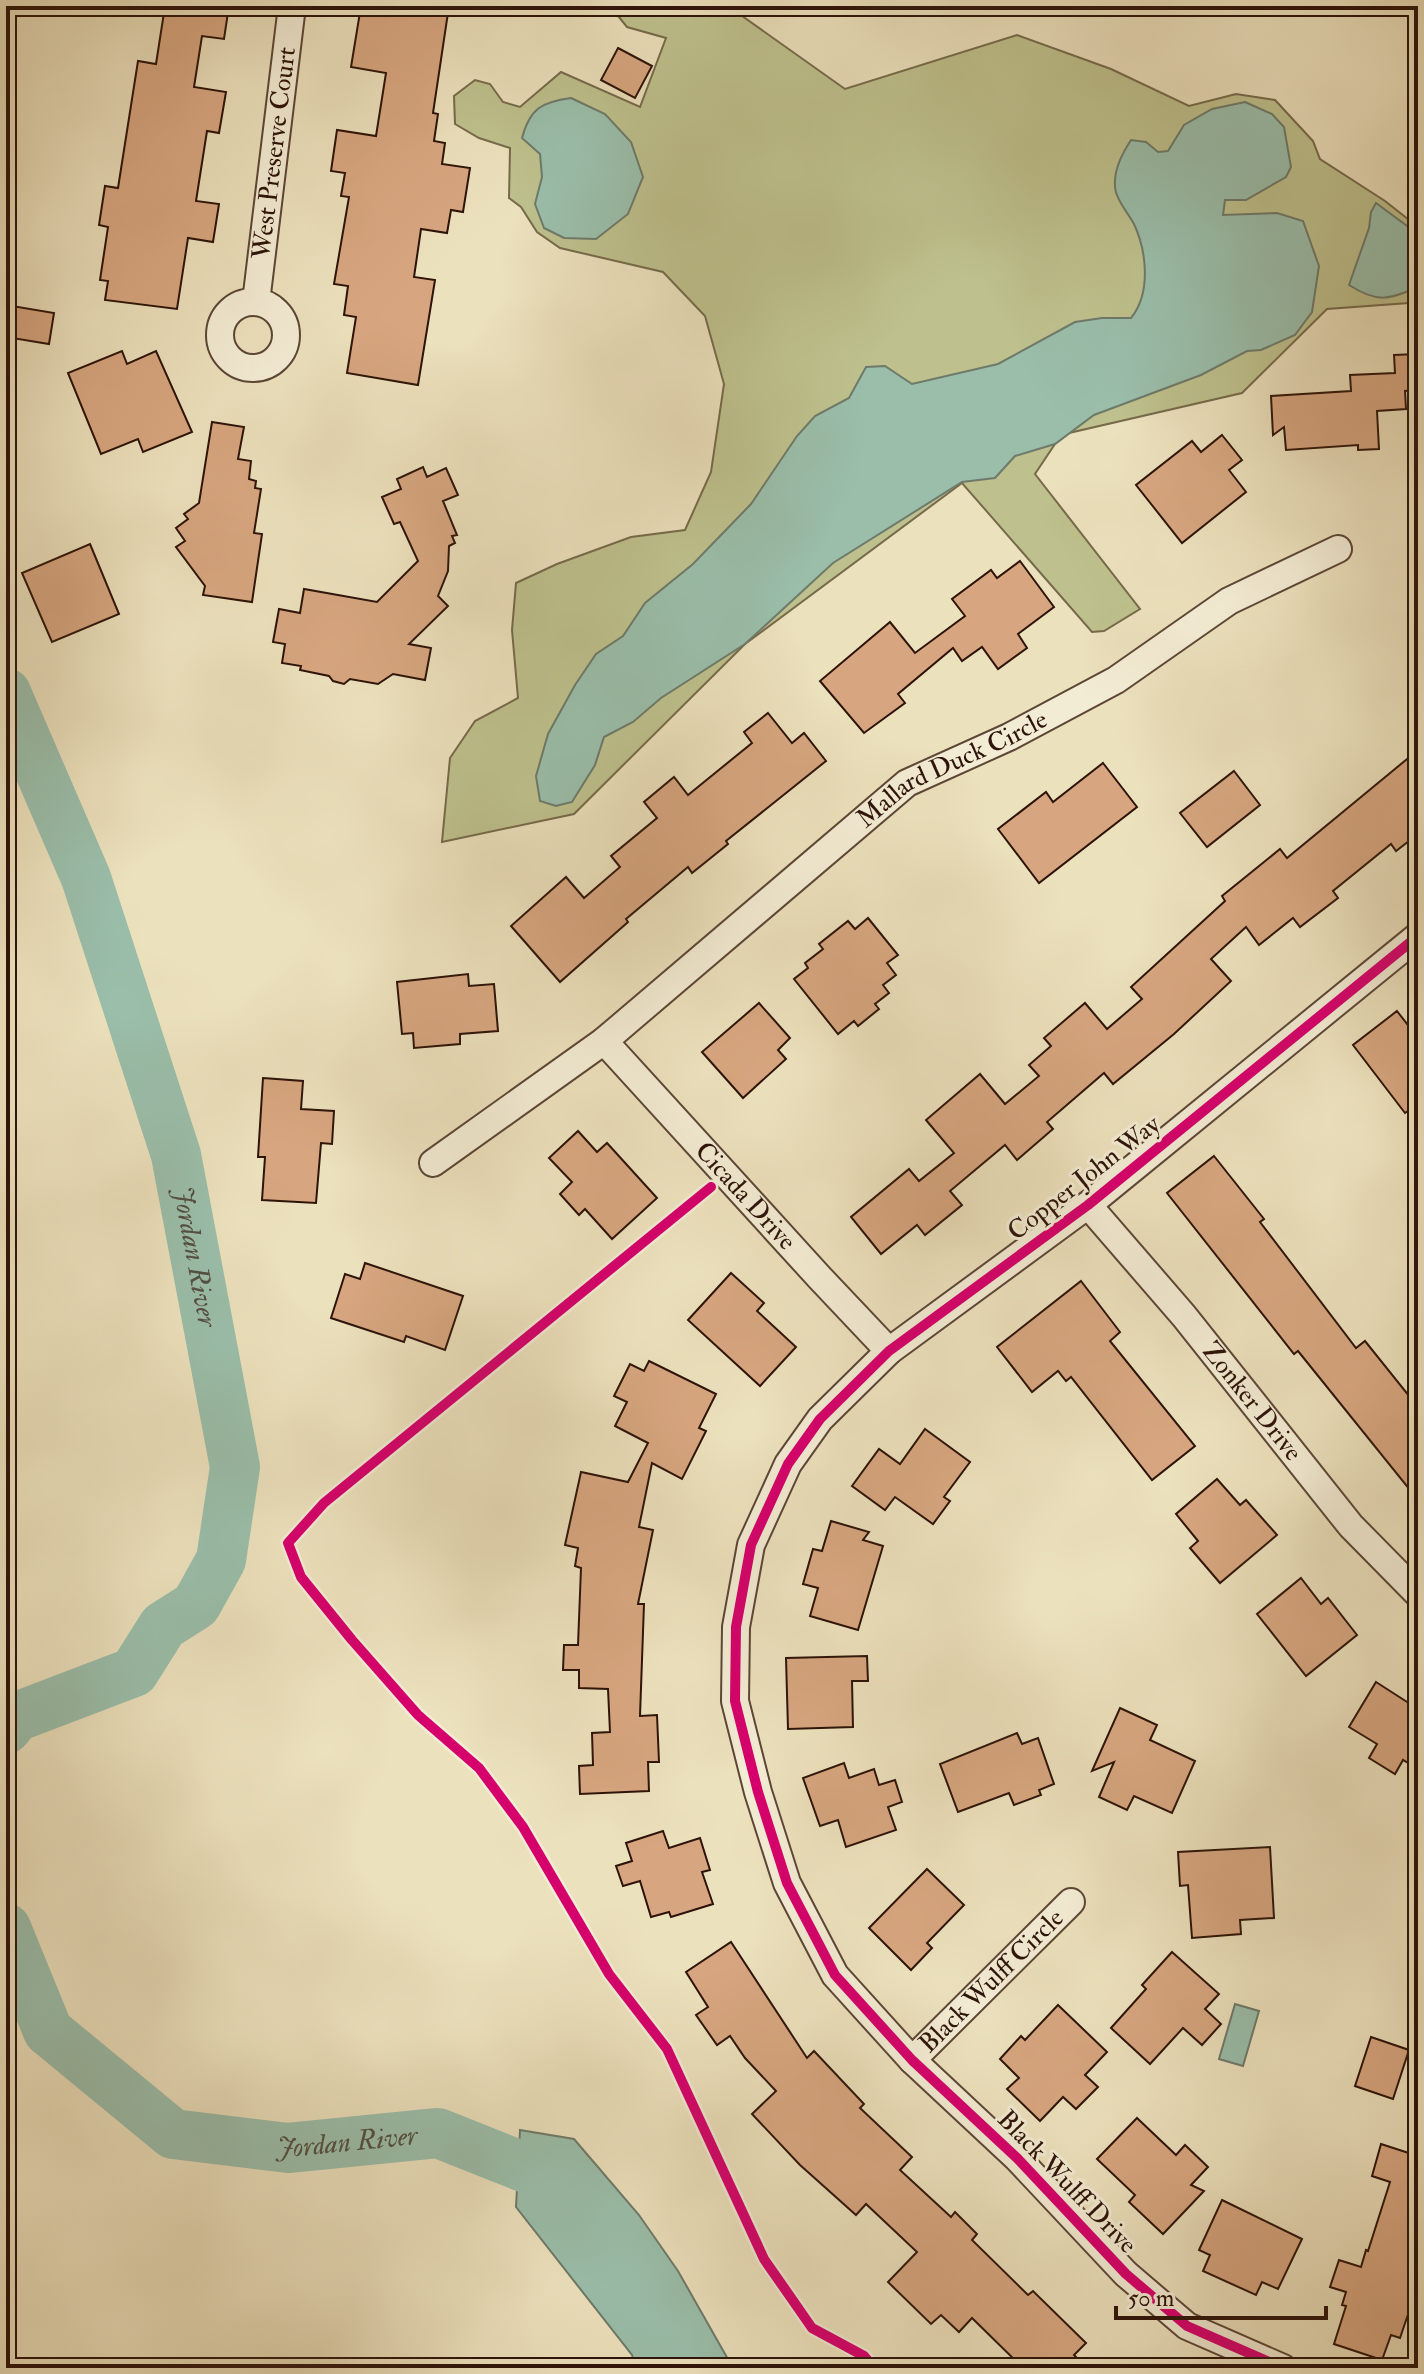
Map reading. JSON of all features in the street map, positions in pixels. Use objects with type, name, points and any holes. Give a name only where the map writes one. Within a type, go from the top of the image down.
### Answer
[{"type":"street","name":"West Preserve Court","points":[[256,302],[292,6]]},
{"type":"street","name":"Mallard Duck Circle","points":[[433,1163],[604,1041],[907,783],[1009,737],[1116,680],[1229,601],[1338,549]]},
{"type":"street","name":"Copper John Way","points":[[787,1883],[758,1792],[735,1701],[736,1627],[751,1545],[788,1464],[820,1419],[889,1351],[1088,1205],[1418,937]]},
{"type":"street","name":"Cicada Drive","points":[[604,1041],[889,1351]]},
{"type":"street","name":"Zonker Drive","points":[[1088,1205],[1184,1316],[1351,1526],[1418,1594]]},
{"type":"street","name":"Black Wulff Drive","points":[[787,1883],[835,1975],[912,2060],[1017,2158],[1126,2274],[1187,2326],[1283,2368]]},
{"type":"street","name":"Black Wulff Circle","points":[[912,2060],[1071,1902]]},
{"type":"shaded area","points":[[610,6],[728,6],[845,89],[1017,35],[1111,69],[1189,106],[1236,94],[1275,100],[1313,141],[1320,159],[1385,201],[1418,227],[1418,299],[1409,303],[1327,309],[1242,393],[1069,433],[1055,444],[1035,474],[1140,609],[1104,631],[1092,632],[962,483],[745,644],[574,814],[442,842],[450,758],[475,721],[518,698],[512,630],[516,583],[557,564],[631,537],[685,530],[711,472],[724,384],[705,316],[663,272],[560,248],[537,232],[521,207],[509,198],[510,148],[479,138],[455,124],[454,96],[475,80],[490,84],[503,102],[520,107],[561,72],[640,107],[666,38],[627,27]]},
{"type":"shaded area","points":[[571,98],[605,114],[631,142],[643,177],[628,214],[596,239],[564,238],[544,228],[535,204],[542,177],[540,154],[522,138],[529,120],[539,108]]},
{"type":"shaded area","points":[[1245,102],[1272,114],[1284,127],[1291,167],[1286,177],[1246,200],[1225,200],[1223,215],[1277,213],[1303,221],[1319,266],[1312,312],[1295,335],[1261,350],[1247,351],[1201,375],[1094,415],[1055,444],[1015,456],[995,478],[962,482],[833,563],[745,644],[661,698],[633,722],[604,737],[595,765],[572,802],[556,806],[540,801],[536,776],[548,734],[596,654],[623,636],[645,603],[693,564],[751,504],[797,436],[815,416],[849,398],[866,367],[885,366],[912,384],[998,364],[1075,322],[1131,318],[1142,297],[1145,272],[1138,235],[1116,191],[1119,162],[1131,140],[1146,142],[1158,152],[1168,151],[1184,125],[1212,109]]},
{"type":"shaded area","points":[[1376,203],[1418,234],[1418,287],[1383,298],[1368,295],[1349,285]]},
{"type":"shaded area","points":[[1235,2004],[1259,2011],[1243,2066],[1219,2059]]},
{"type":"shaded area","points":[[520,2130],[574,2139],[639,2215],[678,2271],[733,2368],[636,2368],[632,2355],[516,2207]]},
{"type":"building","points":[[165,6],[229,6],[224,39],[202,36],[194,87],[226,92],[219,133],[207,131],[196,201],[219,204],[213,242],[188,238],[177,309],[105,300],[108,281],[100,280],[108,227],[99,225],[105,186],[118,188],[138,61],[156,64]]},
{"type":"building","points":[[361,6],[449,6],[433,113],[438,114],[434,141],[445,143],[442,164],[470,168],[463,212],[451,210],[447,233],[421,229],[414,277],[435,280],[418,385],[347,373],[356,317],[344,315],[348,286],[334,284],[349,197],[341,196],[345,173],[331,171],[337,130],[376,136],[386,73],[351,67]]},
{"type":"building","points":[[618,48],[652,66],[635,98],[601,80]]},
{"type":"building","points":[[6,305],[54,313],[49,344],[6,337]]},
{"type":"building","points":[[122,351],[127,364],[156,351],[192,432],[143,452],[138,439],[101,454],[68,373]]},
{"type":"building","points":[[1418,354],[1418,390],[1405,391],[1406,409],[1377,411],[1379,449],[1358,450],[1358,445],[1286,450],[1284,427],[1273,435],[1271,396],[1351,391],[1350,375],[1395,373],[1394,355]]},
{"type":"building","points":[[212,422],[244,427],[238,459],[251,461],[249,479],[256,481],[255,488],[261,489],[254,533],[262,534],[252,602],[203,595],[205,586],[176,547],[185,541],[176,528],[188,519],[184,514],[199,503]]},
{"type":"building","points":[[1222,435],[1242,460],[1229,470],[1246,492],[1182,543],[1136,485],[1192,441],[1201,452]]},
{"type":"building","points":[[423,467],[427,477],[446,468],[458,495],[443,501],[457,535],[452,536],[455,543],[449,546],[448,571],[438,596],[448,606],[409,644],[431,648],[425,680],[393,674],[378,684],[350,679],[344,684],[333,681],[329,676],[300,670],[301,666],[282,663],[285,644],[273,642],[279,609],[300,613],[304,589],[377,602],[418,561],[400,522],[394,524],[382,497],[401,489],[397,479]]},
{"type":"building","points":[[90,544],[119,614],[52,642],[22,573]]},
{"type":"building","points":[[1020,561],[1054,607],[1018,634],[1027,648],[998,669],[982,647],[962,661],[953,648],[898,694],[905,703],[864,733],[820,681],[890,622],[915,653],[965,616],[952,599],[991,570],[997,578]]},
{"type":"building","points":[[768,713],[792,743],[804,733],[826,761],[726,841],[728,844],[692,873],[688,867],[626,919],[628,922],[560,982],[511,926],[566,877],[584,898],[620,867],[611,856],[657,818],[644,802],[674,777],[688,795],[752,743],[744,732]]},
{"type":"building","points":[[1418,750],[1418,834],[1396,851],[1391,844],[1333,891],[1338,898],[1300,927],[1293,918],[1259,945],[1246,927],[1211,959],[1231,981],[1174,1034],[1113,1084],[1104,1073],[1047,1122],[1053,1129],[1017,1160],[1005,1145],[950,1191],[962,1205],[925,1235],[917,1225],[881,1254],[851,1217],[909,1169],[919,1181],[954,1153],[926,1120],[980,1074],[1005,1104],[1039,1076],[1029,1065],[1051,1046],[1044,1038],[1085,1003],[1107,1029],[1142,999],[1131,987],[1225,901],[1222,896],[1280,849],[1287,858]]},
{"type":"building","points":[[1103,763],[1137,807],[1039,883],[998,829],[1046,792],[1053,802]]},
{"type":"building","points":[[1234,771],[1260,805],[1207,847],[1180,813]]},
{"type":"building","points":[[868,918],[898,955],[887,963],[896,975],[883,985],[889,993],[875,1004],[879,1009],[858,1026],[854,1021],[838,1034],[794,979],[808,968],[805,963],[823,949],[819,944],[848,921],[855,929]]},
{"type":"building","points":[[468,974],[469,986],[494,984],[498,1031],[460,1034],[460,1044],[414,1048],[413,1033],[402,1034],[397,982]]},
{"type":"building","points":[[759,1003],[790,1038],[778,1050],[786,1059],[743,1098],[702,1052]]},
{"type":"building","points":[[1397,1011],[1418,1038],[1418,1104],[1405,1113],[1353,1045]]},
{"type":"building","points":[[263,1078],[303,1081],[301,1109],[334,1111],[332,1144],[321,1143],[316,1203],[262,1200],[265,1157],[258,1157]]},
{"type":"building","points":[[578,1131],[597,1152],[607,1143],[657,1198],[612,1239],[585,1209],[579,1215],[560,1194],[572,1182],[549,1158]]},
{"type":"building","points":[[1214,1156],[1264,1219],[1260,1222],[1356,1348],[1365,1341],[1418,1407],[1418,1500],[1298,1351],[1294,1354],[1167,1193]]},
{"type":"building","points":[[365,1263],[463,1296],[445,1350],[406,1336],[404,1342],[331,1318],[345,1274],[360,1279]]},
{"type":"building","points":[[731,1273],[764,1303],[757,1311],[796,1347],[760,1386],[688,1320]]},
{"type":"building","points":[[1081,1281],[1120,1332],[1110,1341],[1195,1446],[1152,1480],[1071,1377],[1066,1381],[1058,1371],[1032,1392],[997,1347]]},
{"type":"building","points":[[649,1361],[716,1394],[699,1428],[706,1431],[682,1479],[652,1463],[639,1527],[653,1530],[638,1604],[644,1604],[640,1716],[657,1715],[659,1762],[648,1762],[649,1791],[580,1794],[579,1766],[593,1765],[592,1733],[610,1732],[608,1689],[579,1688],[579,1670],[563,1670],[564,1645],[578,1645],[581,1568],[575,1566],[578,1548],[565,1545],[581,1472],[628,1482],[648,1443],[615,1426],[627,1402],[614,1396],[630,1364],[644,1371]]},
{"type":"building","points":[[925,1429],[970,1462],[944,1497],[950,1501],[933,1524],[895,1497],[885,1510],[852,1486],[879,1449],[900,1464]]},
{"type":"building","points":[[1217,1479],[1240,1505],[1246,1500],[1277,1535],[1220,1583],[1190,1548],[1198,1541],[1176,1514]]},
{"type":"building","points":[[831,1521],[869,1532],[863,1540],[883,1546],[858,1630],[810,1616],[818,1588],[803,1584],[813,1549],[822,1551]]},
{"type":"building","points":[[1301,1578],[1321,1604],[1328,1598],[1357,1635],[1306,1676],[1257,1614]]},
{"type":"building","points":[[867,1656],[868,1681],[852,1681],[853,1727],[788,1729],[786,1658]]},
{"type":"building","points":[[1376,1682],[1418,1709],[1418,1769],[1403,1760],[1395,1774],[1369,1758],[1377,1744],[1349,1727]]},
{"type":"building","points":[[1120,1708],[1157,1725],[1150,1740],[1195,1761],[1172,1813],[1134,1796],[1127,1810],[1099,1797],[1114,1762],[1092,1771]]},
{"type":"building","points":[[1017,1733],[1022,1744],[1038,1738],[1054,1784],[1039,1790],[1041,1795],[1014,1805],[1009,1793],[958,1812],[940,1764]]},
{"type":"building","points":[[844,1763],[849,1778],[874,1769],[879,1785],[895,1780],[902,1802],[888,1807],[896,1830],[846,1847],[838,1820],[820,1826],[803,1778]]},
{"type":"building","points":[[663,1831],[669,1848],[700,1838],[710,1870],[702,1872],[713,1904],[671,1917],[669,1912],[651,1917],[640,1881],[623,1886],[616,1866],[632,1861],[626,1843]]},
{"type":"building","points":[[1270,1847],[1274,1918],[1240,1920],[1241,1934],[1192,1938],[1188,1885],[1180,1886],[1178,1852]]},
{"type":"building","points":[[927,1869],[964,1905],[927,1943],[932,1948],[911,1970],[869,1928]]},
{"type":"building","points":[[731,1942],[807,2058],[814,2051],[864,2104],[860,2108],[912,2157],[900,2170],[951,2217],[955,2212],[977,2234],[972,2240],[1028,2295],[1033,2291],[1086,2343],[1074,2355],[1087,2368],[1023,2368],[972,2318],[959,2332],[941,2315],[931,2324],[888,2282],[917,2252],[866,2204],[856,2215],[800,2165],[752,2114],[776,2091],[745,2058],[730,2036],[717,2045],[696,2015],[708,2007],[686,1972]]},
{"type":"building","points":[[1172,1952],[1219,1994],[1205,2009],[1221,2024],[1202,2045],[1183,2028],[1150,2064],[1111,2028],[1146,1989],[1142,1985]]},
{"type":"building","points":[[1058,2005],[1107,2052],[1085,2075],[1098,2087],[1076,2109],[1063,2097],[1040,2121],[1007,2089],[1019,2078],[1000,2059],[1021,2036],[1025,2040]]},
{"type":"building","points":[[1371,2037],[1409,2050],[1393,2099],[1355,2086]]},
{"type":"building","points":[[1137,2118],[1176,2155],[1185,2145],[1208,2167],[1191,2185],[1204,2191],[1163,2234],[1129,2202],[1135,2195],[1097,2159]]},
{"type":"building","points":[[1381,2144],[1418,2156],[1418,2264],[1411,2286],[1417,2288],[1400,2338],[1391,2335],[1382,2360],[1334,2344],[1346,2306],[1342,2305],[1346,2292],[1330,2287],[1339,2260],[1361,2267],[1368,2251],[1390,2182],[1372,2176]]},
{"type":"building","points":[[1222,2200],[1302,2239],[1278,2289],[1262,2282],[1256,2295],[1203,2271],[1210,2255],[1199,2250]]},
{"type":"waterway","name":"Jordan River","points":[[6,693],[86,878],[176,1155],[235,1467],[221,1560],[196,1605],[163,1626],[134,1672],[16,1717],[6,1729]]},
{"type":"waterway","name":"Jordan River","points":[[6,1928],[48,2031],[173,2134],[288,2148],[438,2133],[566,2184],[575,2198]]},
{"type":"cycle path","points":[[1283,2368],[1187,2326],[1126,2274],[1017,2158],[912,2060],[835,1975],[787,1883],[758,1792],[735,1701],[736,1627],[751,1545],[788,1464],[820,1419],[889,1351],[1088,1205],[1418,936]]},
{"type":"cycle path","points":[[711,1187],[324,1503],[288,1543],[301,1577],[352,1640],[418,1715],[479,1768],[523,1827],[609,1974],[667,2049],[764,2259],[812,2328],[864,2356],[874,2368]]}]
